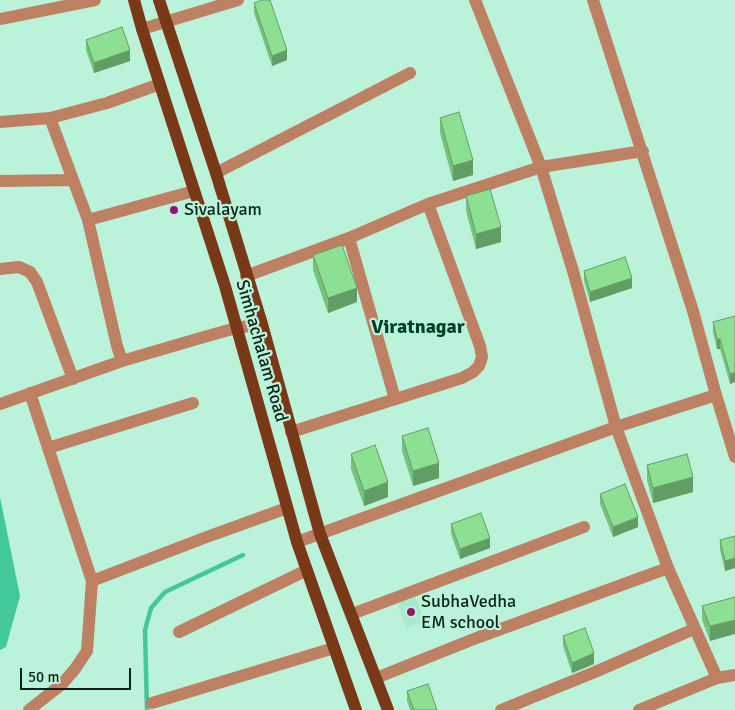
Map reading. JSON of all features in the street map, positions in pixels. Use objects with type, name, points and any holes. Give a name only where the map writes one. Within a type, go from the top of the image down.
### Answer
[{"type":"main road","name":"Simhachalam Road","points":[[134,0],[236,328],[297,542],[356,710]]},
{"type":"main road","points":[[158,0],[216,173],[262,324],[320,534],[388,710]]},
{"type":"street","points":[[0,19],[95,0]]},
{"type":"street","points":[[142,29],[238,0]]},
{"type":"street","points":[[475,0],[541,167],[573,271],[616,427],[668,568],[717,678]]},
{"type":"street","points":[[593,0],[693,311],[735,457]]},
{"type":"street","points":[[216,173],[410,74]]},
{"type":"street","points":[[0,122],[50,118],[107,103],[160,84]]},
{"type":"street","points":[[50,118],[88,220],[122,361]]},
{"type":"street","points":[[246,276],[349,238],[428,204],[541,167],[642,150]]},
{"type":"street","points":[[0,181],[73,180]]},
{"type":"street","points":[[88,220],[194,191]]},
{"type":"street","points":[[291,432],[462,378],[479,366],[482,357],[480,346],[428,204]]},
{"type":"street","points":[[349,238],[395,399]]},
{"type":"street","points":[[0,269],[19,267],[30,272],[37,282],[73,379]]},
{"type":"street","points":[[0,404],[8,403],[30,393],[122,361],[236,328],[262,324]]},
{"type":"street","points":[[30,393],[92,581],[87,651],[62,684],[30,710]]},
{"type":"street","points":[[297,542],[616,427],[716,395]]},
{"type":"street","points":[[48,448],[193,403]]},
{"type":"street","points":[[92,581],[287,508]]},
{"type":"street","points":[[352,614],[584,527]]},
{"type":"street","points":[[376,678],[479,637],[668,568]]},
{"type":"street","points":[[179,632],[307,570]]},
{"type":"street","points":[[501,710],[694,629]]},
{"type":"street","points":[[152,703],[334,648]]},
{"type":"street","points":[[639,710],[717,678],[735,675]]},
{"type":"shaded area","points":[[0,497],[20,596],[6,647],[0,650]]},
{"type":"shaded area","name":"SubhaVedha EM school","points":[[415,596],[425,621],[406,628],[397,603]]},
{"type":"building","points":[[270,0],[287,50],[272,56],[254,3]]},
{"type":"building","points":[[122,27],[130,50],[94,63],[86,40]]},
{"type":"building","points":[[459,112],[473,160],[453,166],[440,118]]},
{"type":"building","points":[[490,189],[501,227],[476,234],[466,196]]},
{"type":"building","points":[[342,245],[357,288],[328,298],[313,255]]},
{"type":"building","points":[[625,257],[632,278],[590,292],[584,271]]},
{"type":"building","points":[[735,316],[735,372],[730,374],[713,322]]},
{"type":"building","points":[[428,428],[439,463],[413,471],[402,436]]},
{"type":"building","points":[[375,445],[388,482],[364,491],[351,454]]},
{"type":"building","points":[[687,454],[693,477],[653,488],[647,465]]},
{"type":"building","points":[[625,484],[638,517],[613,527],[600,494]]},
{"type":"building","points":[[481,513],[490,538],[460,549],[451,524]]},
{"type":"building","points":[[735,536],[735,558],[725,561],[720,540]]},
{"type":"building","points":[[735,597],[735,620],[710,626],[702,606]]},
{"type":"building","points":[[585,628],[594,653],[572,663],[563,636]]},
{"type":"building","points":[[428,684],[437,710],[414,710],[407,691]]},
{"type":"waterway","points":[[147,710],[145,630],[151,608],[165,592],[243,555]]},
{"type":"place","name":"Sivalayam","points":[[174,210]]},
{"type":"place","name":"SubhaVedha EM school","points":[[411,612]]},
{"type":"district","name":"Viratnagar","points":[[418,328]]}]
